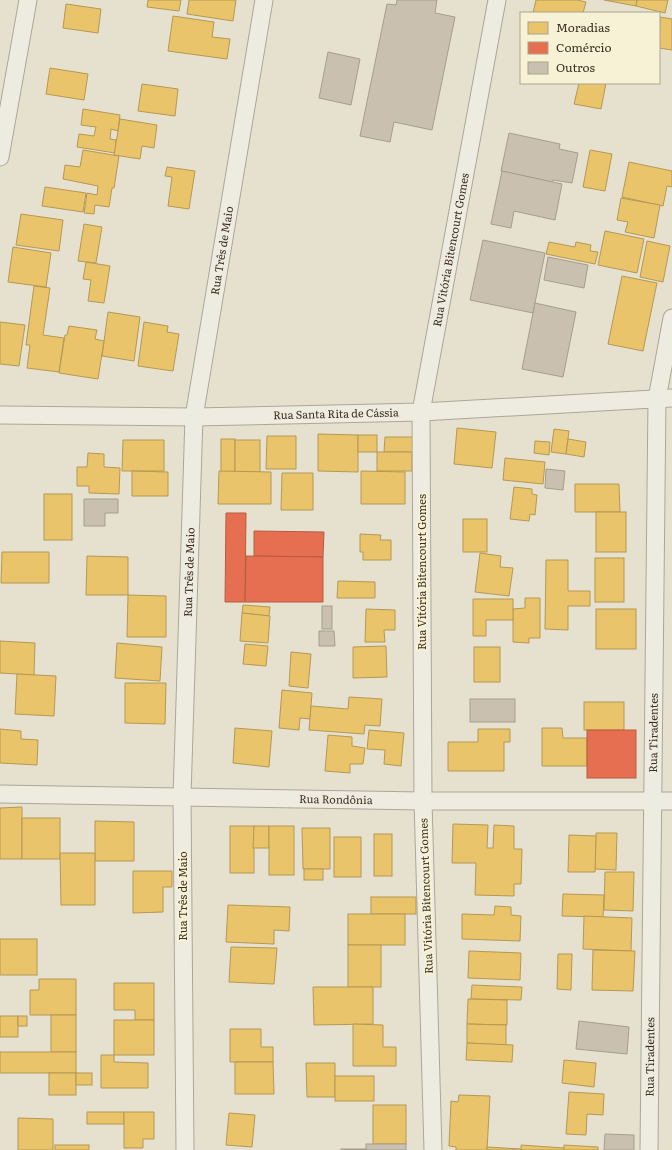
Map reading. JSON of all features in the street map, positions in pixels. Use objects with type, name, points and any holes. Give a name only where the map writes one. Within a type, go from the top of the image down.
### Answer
[{"type":"street","points":[[0,157],[28,0]]},
{"type":"street","name":"Rua Três de Maio","points":[[185,1150],[182,796],[194,417],[264,0]]},
{"type":"street","name":"Rua Vitória Bitencourt Gomes","points":[[433,1150],[423,801],[421,412],[498,0]]},
{"type":"street","name":"Rua Tiradentes","points":[[648,1150],[653,801],[664,398],[672,318]]},
{"type":"street","name":"Rua Santa Rita de Cássia","points":[[0,415],[194,417],[421,412],[664,398]]},
{"type":"street","name":"Rua Rondônia","points":[[0,794],[423,801],[672,801]]},
{"type":"building: Moradias","points":[[148,0],[181,0],[179,11],[147,7]]},
{"type":"building: Moradias","points":[[189,0],[236,0],[233,21],[187,14]]},
{"type":"building: Moradias","points":[[536,0],[577,0],[586,2],[583,12],[533,12]]},
{"type":"building: Moradias","points":[[604,0],[637,0],[636,6]]},
{"type":"building: Moradias","points":[[637,0],[668,0],[665,13],[636,6]]},
{"type":"building: Moradias","points":[[66,4],[101,9],[98,33],[63,28]]},
{"type":"building: Moradias","points":[[173,16],[214,22],[212,37],[230,39],[227,59],[168,51]]},
{"type":"building: Moradias","points":[[660,17],[672,19],[672,50],[660,48]]},
{"type":"building: Moradias","points":[[50,68],[88,74],[84,100],[46,94]]},
{"type":"building: Moradias","points":[[142,84],[178,89],[175,116],[138,111]]},
{"type":"building: Moradias","points":[[579,84],[606,84],[601,109],[574,104]]},
{"type":"building: Moradias","points":[[83,109],[120,115],[118,131],[111,129],[110,139],[116,140],[115,153],[77,147],[79,134],[94,136],[96,127],[81,125]]},
{"type":"building: Moradias","points":[[120,119],[157,125],[154,148],[142,146],[140,159],[114,155]]},
{"type":"building: Moradias","points":[[83,150],[119,156],[114,188],[112,188],[109,207],[95,205],[94,214],[84,213],[87,193],[97,195],[98,186],[63,179],[65,165],[80,167]]},
{"type":"building: Moradias","points":[[590,150],[612,154],[605,191],[583,187]]},
{"type":"building: Moradias","points":[[629,162],[672,171],[672,187],[667,186],[663,206],[622,197]]},
{"type":"building: Moradias","points":[[167,167],[195,171],[189,209],[168,206],[172,177],[165,176]]},
{"type":"building: Moradias","points":[[45,187],[86,193],[83,212],[42,206]]},
{"type":"building: Moradias","points":[[621,198],[660,205],[654,238],[625,232],[628,222],[617,220]]},
{"type":"building: Moradias","points":[[21,214],[63,220],[59,251],[16,245]]},
{"type":"building: Moradias","points":[[84,224],[102,227],[96,263],[78,261]]},
{"type":"building: Moradias","points":[[605,231],[644,239],[637,273],[598,265]]},
{"type":"building: Moradias","points":[[647,241],[670,246],[663,282],[640,277]]},
{"type":"building: Moradias","points":[[549,242],[575,247],[576,242],[591,245],[590,251],[598,252],[595,264],[546,254]]},
{"type":"building: Moradias","points":[[13,247],[51,253],[46,287],[8,282]]},
{"type":"building: Moradias","points":[[86,262],[110,266],[104,303],[88,301],[91,280],[83,279]]},
{"type":"building: Moradias","points":[[622,276],[657,283],[643,351],[608,344]]},
{"type":"building: Moradias","points":[[34,286],[50,288],[43,335],[64,338],[59,372],[27,368],[30,345],[26,345]]},
{"type":"building: Moradias","points":[[108,312],[140,317],[134,361],[102,356]]},
{"type":"building: Moradias","points":[[0,322],[25,325],[19,366],[0,364]]},
{"type":"building: Moradias","points":[[144,322],[168,326],[167,332],[179,334],[173,371],[138,366]]},
{"type":"building: Moradias","points":[[69,326],[97,330],[95,339],[104,341],[98,379],[59,373],[65,335],[67,335]]},
{"type":"building: Moradias","points":[[457,428],[496,432],[492,468],[454,464]]},
{"type":"building: Moradias","points":[[554,429],[569,431],[566,454],[551,452]]},
{"type":"building: Moradias","points":[[318,434],[358,435],[358,472],[318,471]]},
{"type":"building: Moradias","points":[[358,435],[377,435],[377,452],[358,452]]},
{"type":"building: Moradias","points":[[267,436],[296,436],[296,469],[266,469]]},
{"type":"building: Moradias","points":[[385,437],[414,437],[414,452],[384,452]]},
{"type":"building: Moradias","points":[[221,439],[235,439],[235,472],[221,472]]},
{"type":"building: Moradias","points":[[568,439],[586,442],[584,457],[566,454]]},
{"type":"building: Moradias","points":[[123,440],[164,440],[164,471],[122,471]]},
{"type":"building: Moradias","points":[[235,440],[260,440],[260,472],[235,472]]},
{"type":"building: Moradias","points":[[535,441],[550,442],[549,455],[534,453]]},
{"type":"building: Moradias","points":[[377,452],[412,452],[412,471],[377,471]]},
{"type":"building: Moradias","points":[[88,453],[104,454],[104,467],[120,468],[119,494],[89,493],[89,486],[77,486],[77,467],[87,467]]},
{"type":"building: Moradias","points":[[505,458],[545,462],[543,484],[503,480]]},
{"type":"building: Moradias","points":[[132,471],[168,472],[168,496],[132,496]]},
{"type":"building: Moradias","points":[[219,471],[271,472],[271,504],[218,504]]},
{"type":"building: Moradias","points":[[361,471],[405,472],[405,504],[361,504]]},
{"type":"building: Moradias","points":[[282,473],[313,473],[313,510],[281,510]]},
{"type":"building: Moradias","points":[[575,484],[619,484],[620,512],[575,512]]},
{"type":"building: Moradias","points":[[514,487],[532,489],[532,494],[537,495],[535,515],[530,514],[529,521],[510,519]]},
{"type":"building: Moradias","points":[[44,494],[72,494],[72,540],[44,540]]},
{"type":"building: Moradias","points":[[596,512],[626,512],[626,552],[596,552]]},
{"type":"building: Moradias","points":[[463,519],[487,519],[487,552],[463,552]]},
{"type":"building: Moradias","points":[[360,534],[381,535],[380,540],[391,540],[391,560],[363,560],[363,552],[360,552]]},
{"type":"building: Moradias","points":[[2,552],[49,552],[49,583],[1,583]]},
{"type":"building: Moradias","points":[[480,553],[501,556],[500,567],[513,568],[509,596],[475,592]]},
{"type":"building: Moradias","points":[[87,556],[128,557],[128,595],[86,595]]},
{"type":"building: Moradias","points":[[595,558],[624,558],[624,602],[595,602]]},
{"type":"building: Moradias","points":[[546,560],[568,560],[568,591],[590,591],[590,606],[568,606],[568,630],[545,629]]},
{"type":"building: Moradias","points":[[338,581],[375,582],[375,598],[337,598]]},
{"type":"building: Moradias","points":[[128,595],[166,596],[166,637],[127,637]]},
{"type":"building: Moradias","points":[[525,598],[540,598],[540,638],[529,638],[529,643],[513,642],[513,609],[525,608]]},
{"type":"building: Moradias","points":[[473,599],[513,599],[513,620],[486,620],[486,636],[473,636]]},
{"type":"building: Moradias","points":[[243,605],[270,607],[269,616],[242,613]]},
{"type":"building: Moradias","points":[[366,609],[395,610],[395,630],[384,630],[385,642],[365,642]]},
{"type":"building: Moradias","points":[[596,609],[636,609],[636,649],[596,649]]},
{"type":"building: Moradias","points":[[242,613],[270,616],[268,643],[240,641]]},
{"type":"building: Moradias","points":[[0,641],[35,643],[34,675],[0,673]]},
{"type":"building: Moradias","points":[[117,643],[162,647],[160,681],[115,678]]},
{"type":"building: Moradias","points":[[245,644],[268,646],[266,666],[243,664]]},
{"type":"building: Moradias","points":[[386,646],[387,677],[353,678],[353,647]]},
{"type":"building: Moradias","points":[[474,647],[500,647],[500,682],[474,682]]},
{"type":"building: Moradias","points":[[291,652],[311,654],[308,688],[289,686]]},
{"type":"building: Moradias","points":[[17,674],[56,676],[54,716],[15,714]]},
{"type":"building: Moradias","points":[[125,683],[166,683],[165,724],[125,723]]},
{"type":"building: Moradias","points":[[282,690],[312,693],[310,719],[300,718],[299,730],[279,728]]},
{"type":"building: Moradias","points":[[349,697],[382,699],[380,726],[365,725],[364,734],[309,730],[311,706],[348,709]]},
{"type":"building: Moradias","points":[[584,702],[624,702],[624,730],[584,730]]},
{"type":"building: Moradias","points":[[235,728],[272,731],[269,767],[233,763]]},
{"type":"building: Moradias","points":[[542,728],[562,728],[563,738],[587,738],[587,766],[542,766]]},
{"type":"building: Moradias","points":[[0,729],[21,731],[21,739],[38,740],[37,765],[0,763]]},
{"type":"building: Moradias","points":[[478,729],[510,729],[510,742],[504,742],[504,771],[448,771],[448,742],[478,742]]},
{"type":"building: Moradias","points":[[369,730],[404,733],[401,766],[384,764],[385,750],[367,749]]},
{"type":"building: Moradias","points":[[328,735],[352,737],[352,746],[365,748],[363,764],[350,764],[350,773],[325,771]]},
{"type":"building: Moradias","points":[[22,807],[22,859],[0,859],[0,808]]},
{"type":"building: Moradias","points":[[22,818],[60,818],[60,859],[22,859]]},
{"type":"building: Moradias","points":[[95,821],[134,822],[134,861],[95,861]]},
{"type":"building: Moradias","points":[[453,824],[488,825],[487,848],[493,848],[494,825],[514,826],[514,849],[522,849],[521,884],[514,884],[514,896],[475,895],[476,863],[452,863]]},
{"type":"building: Moradias","points":[[230,826],[254,826],[254,873],[230,873]]},
{"type":"building: Moradias","points":[[254,826],[269,826],[269,848],[253,848]]},
{"type":"building: Moradias","points":[[269,826],[294,826],[294,875],[269,875]]},
{"type":"building: Moradias","points":[[302,828],[330,828],[330,869],[303,869]]},
{"type":"building: Moradias","points":[[596,833],[617,833],[616,870],[595,869]]},
{"type":"building: Moradias","points":[[374,834],[392,834],[392,876],[374,876]]},
{"type":"building: Moradias","points":[[569,835],[596,836],[595,872],[568,872]]},
{"type":"building: Moradias","points":[[334,837],[361,837],[361,877],[334,877]]},
{"type":"building: Moradias","points":[[60,853],[95,853],[95,905],[61,905]]},
{"type":"building: Moradias","points":[[304,869],[323,869],[323,880],[304,880]]},
{"type":"building: Moradias","points":[[133,871],[172,871],[172,887],[163,887],[163,912],[133,913]]},
{"type":"building: Moradias","points":[[605,872],[634,872],[633,911],[604,910]]},
{"type":"building: Moradias","points":[[563,894],[604,895],[603,917],[562,916]]},
{"type":"building: Moradias","points":[[371,897],[416,897],[416,914],[371,914]]},
{"type":"building: Moradias","points":[[228,905],[290,907],[289,931],[274,930],[274,944],[226,942]]},
{"type":"building: Moradias","points":[[495,906],[511,907],[511,915],[521,916],[520,941],[462,939],[462,914],[494,915]]},
{"type":"building: Moradias","points":[[348,914],[405,914],[405,945],[348,945]]},
{"type":"building: Moradias","points":[[584,916],[632,918],[631,951],[583,949]]},
{"type":"building: Moradias","points":[[0,939],[37,939],[37,975],[0,975]]},
{"type":"building: Moradias","points":[[348,945],[381,945],[381,987],[348,987]]},
{"type":"building: Moradias","points":[[231,947],[277,948],[274,984],[229,982]]},
{"type":"building: Moradias","points":[[593,950],[635,951],[633,991],[592,990]]},
{"type":"building: Moradias","points":[[469,951],[521,953],[520,980],[468,978]]},
{"type":"building: Moradias","points":[[558,954],[572,954],[571,990],[557,989]]},
{"type":"building: Moradias","points":[[39,979],[76,979],[76,1015],[30,1015],[30,990],[39,990]]},
{"type":"building: Moradias","points":[[114,983],[154,983],[154,1020],[135,1020],[135,1010],[114,1010]]},
{"type":"building: Moradias","points":[[472,985],[522,987],[521,1000],[471,999]]},
{"type":"building: Moradias","points":[[313,987],[373,987],[373,1024],[314,1025]]},
{"type":"building: Moradias","points":[[468,999],[507,1000],[507,1025],[467,1024]]},
{"type":"building: Moradias","points":[[51,1015],[76,1015],[76,1052],[51,1052]]},
{"type":"building: Moradias","points":[[0,1016],[18,1016],[18,1037],[0,1037]]},
{"type":"building: Moradias","points":[[18,1016],[27,1016],[27,1026],[18,1026]]},
{"type":"building: Moradias","points":[[114,1020],[154,1020],[154,1055],[114,1055]]},
{"type":"building: Moradias","points":[[353,1024],[383,1025],[383,1047],[396,1047],[396,1066],[353,1066]]},
{"type":"building: Moradias","points":[[467,1024],[506,1025],[506,1045],[467,1043]]},
{"type":"building: Moradias","points":[[230,1029],[261,1029],[261,1047],[273,1047],[273,1062],[230,1062]]},
{"type":"building: Moradias","points":[[467,1043],[513,1045],[512,1062],[466,1060]]},
{"type":"building: Moradias","points":[[0,1052],[76,1052],[76,1073],[0,1073]]},
{"type":"building: Moradias","points":[[101,1055],[114,1055],[114,1062],[148,1063],[148,1088],[101,1088]]},
{"type":"building: Moradias","points":[[564,1060],[596,1063],[594,1087],[562,1083]]},
{"type":"building: Moradias","points":[[235,1062],[273,1062],[274,1094],[235,1094]]},
{"type":"building: Moradias","points":[[306,1063],[335,1063],[335,1097],[307,1097]]},
{"type":"building: Moradias","points":[[49,1073],[76,1073],[76,1095],[49,1095]]},
{"type":"building: Moradias","points":[[76,1073],[92,1073],[92,1085],[76,1085]]},
{"type":"building: Moradias","points":[[335,1076],[374,1076],[374,1101],[335,1101]]},
{"type":"building: Moradias","points":[[569,1092],[604,1094],[603,1115],[587,1114],[586,1135],[566,1134]]},
{"type":"building: Moradias","points":[[459,1095],[490,1096],[487,1150],[456,1150],[456,1147],[449,1146],[451,1101],[458,1102]]},
{"type":"building: Moradias","points":[[373,1105],[406,1105],[406,1144],[373,1144]]},
{"type":"building: Moradias","points":[[87,1112],[124,1112],[124,1124],[87,1124]]},
{"type":"building: Moradias","points":[[124,1112],[154,1112],[154,1139],[143,1139],[143,1148],[124,1148]]},
{"type":"building: Moradias","points":[[229,1113],[255,1115],[252,1147],[226,1145]]},
{"type":"building: Moradias","points":[[18,1118],[53,1119],[53,1150],[18,1150]]},
{"type":"building: Moradias","points":[[55,1145],[89,1145],[89,1150],[55,1150]]},
{"type":"building: Moradias","points":[[521,1145],[564,1148],[564,1150],[521,1150]]},
{"type":"building: Moradias","points":[[564,1145],[598,1147],[598,1150],[564,1150]]},
{"type":"building: Moradias","points":[[487,1147],[521,1149],[521,1150],[487,1150]]},
{"type":"building: Comércio","points":[[226,513],[246,513],[245,602],[225,602]]},
{"type":"building: Comércio","points":[[254,531],[324,532],[323,557],[254,556]]},
{"type":"building: Comércio","points":[[246,556],[323,557],[323,602],[245,602]]},
{"type":"building: Comércio","points":[[587,730],[636,730],[636,778],[587,778]]},
{"type":"building: Outros","points":[[397,0],[437,0],[435,13],[455,17],[432,130],[394,122],[390,142],[360,136],[387,4],[396,5]]},
{"type":"building: Outros","points":[[328,52],[360,59],[351,105],[319,98]]},
{"type":"building: Outros","points":[[509,133],[560,144],[559,149],[578,153],[572,183],[553,180],[552,182],[501,171]]},
{"type":"building: Outros","points":[[502,171],[562,184],[555,220],[514,211],[511,228],[491,224]]},
{"type":"building: Outros","points":[[483,240],[545,253],[533,313],[470,300]]},
{"type":"building: Outros","points":[[548,257],[588,265],[584,288],[544,280]]},
{"type":"building: Outros","points":[[535,303],[576,312],[563,377],[522,369]]},
{"type":"building: Outros","points":[[546,469],[565,471],[563,490],[545,488]]},
{"type":"building: Outros","points":[[84,499],[118,499],[118,513],[105,513],[105,526],[84,526]]},
{"type":"building: Outros","points":[[322,606],[332,606],[332,629],[322,629]]},
{"type":"building: Outros","points":[[319,631],[334,631],[335,646],[319,646]]},
{"type":"building: Outros","points":[[470,699],[515,699],[515,722],[470,722]]},
{"type":"building: Outros","points":[[579,1021],[629,1027],[627,1054],[576,1049]]},
{"type":"building: Outros","points":[[605,1134],[634,1135],[634,1150],[604,1150]]},
{"type":"building: Outros","points":[[366,1144],[406,1144],[406,1150],[366,1150]]},
{"type":"building: Outros","points":[[366,1149],[366,1150],[341,1150]]}]
